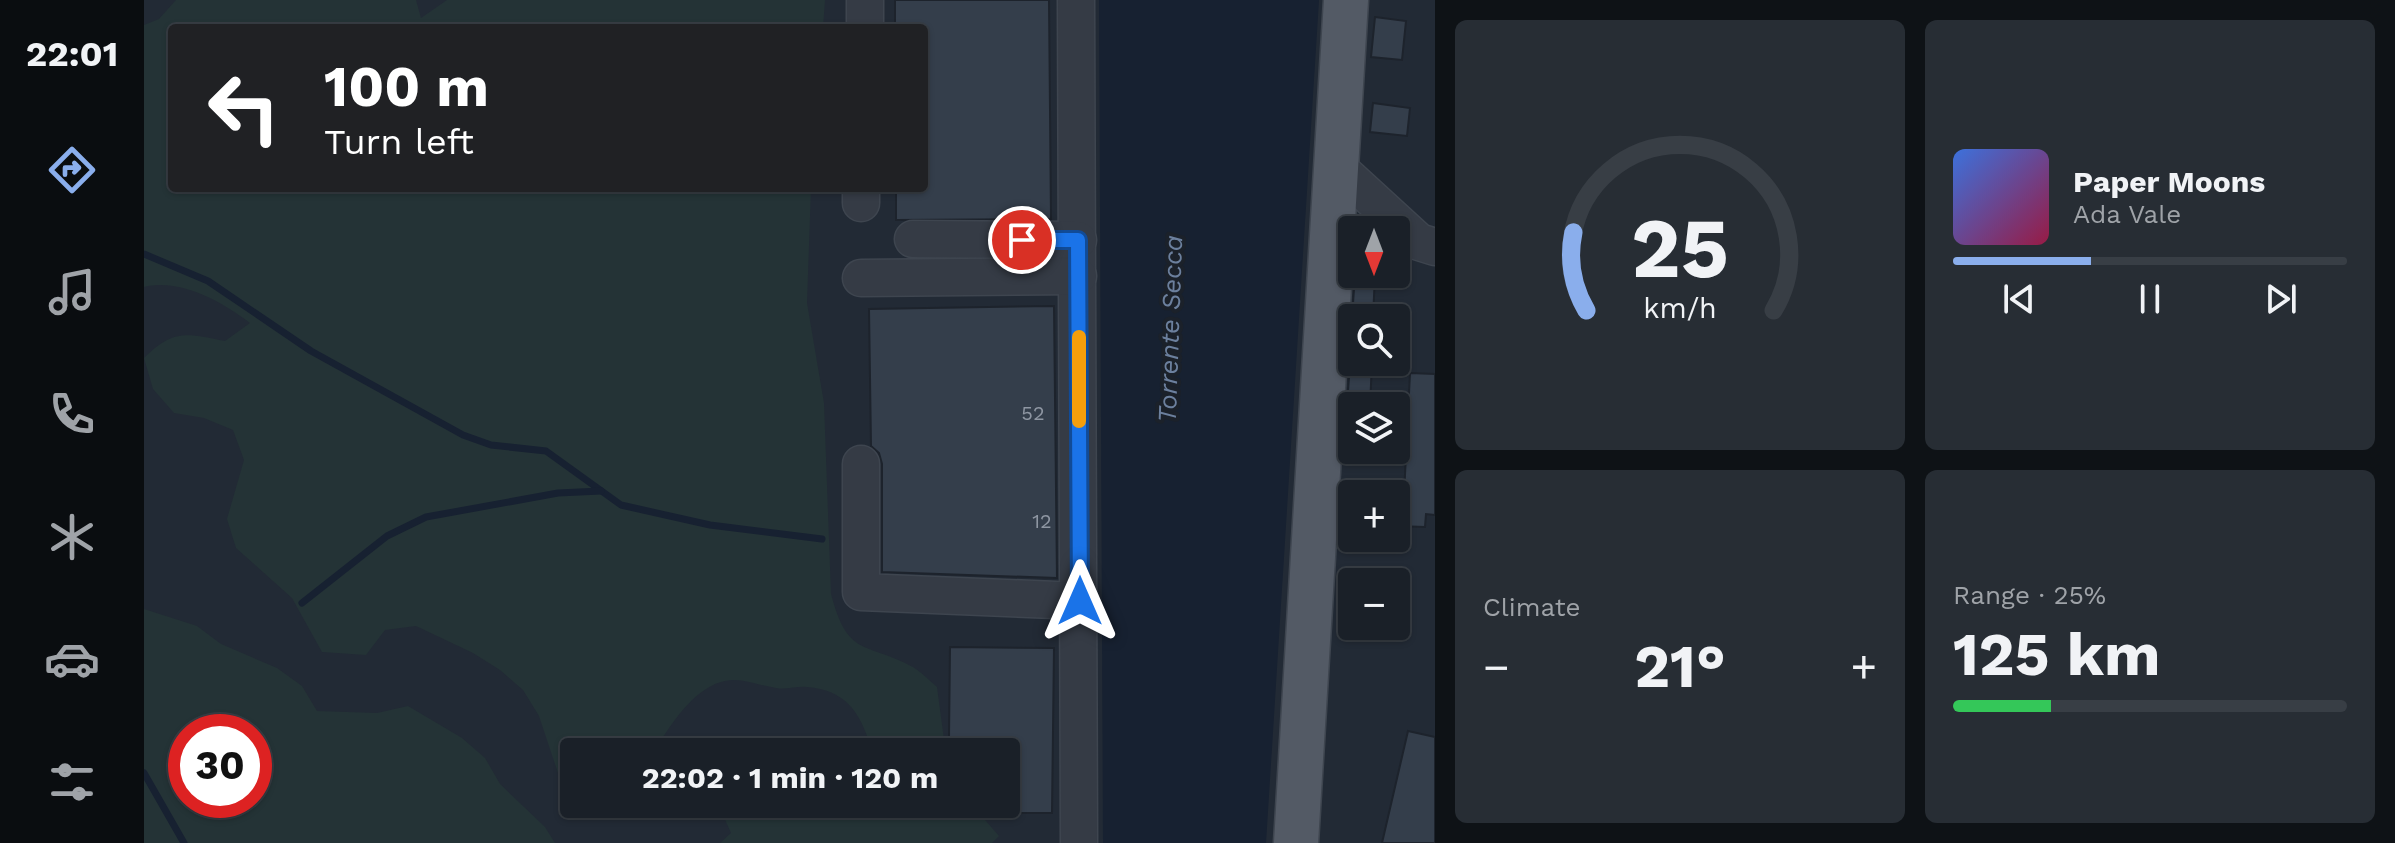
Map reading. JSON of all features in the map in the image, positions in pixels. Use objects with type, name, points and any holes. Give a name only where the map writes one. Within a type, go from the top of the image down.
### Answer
[{"type":"main road","points":[[1296,843],[1346,0]]},
{"type":"street","points":[[865,0],[865,24]]},
{"type":"street","points":[[1076,0],[1079,843]]},
{"type":"street","points":[[1335,165],[1419,242],[1435,247]]},
{"type":"street","points":[[913,239],[1078,240]]},
{"type":"street","points":[[861,278],[1078,276]]},
{"type":"street","points":[[861,464],[861,592],[1080,601]]},
{"type":"shaded area","points":[[176,0],[416,0],[421,18],[447,0],[825,0],[823,24],[168,24],[168,192],[811,192],[807,303],[824,403],[831,594],[837,614],[851,638],[860,645],[913,667],[937,687],[944,738],[868,738],[849,704],[831,693],[807,687],[768,687],[731,680],[715,684],[696,697],[663,738],[560,738],[560,777],[539,716],[523,690],[473,653],[416,626],[385,630],[366,655],[322,652],[292,598],[236,548],[227,519],[244,460],[233,430],[204,418],[174,413],[153,389],[144,358],[172,338],[190,335],[225,341],[250,323],[214,300],[186,289],[158,285],[144,287],[144,25],[159,19]]},
{"type":"shaded area","points":[[144,609],[197,626],[221,644],[277,668],[302,686],[317,711],[377,713],[408,706],[462,738],[485,758],[500,784],[545,827],[555,843],[144,843]]},
{"type":"shaded area","points":[[724,818],[983,818],[999,836],[992,843],[720,843],[731,833]]},
{"type":"water","name":"Torrente Secca","points":[[1099,0],[1319,0],[1266,843],[1103,843]]},
{"type":"building","points":[[895,0],[1049,0],[1051,219],[896,220],[896,192],[928,192],[928,24],[895,24]]},
{"type":"building","points":[[1375,17],[1406,21],[1402,60],[1371,57]]},
{"type":"building","points":[[1373,103],[1410,108],[1407,136],[1370,132]]},
{"type":"building","points":[[1354,288],[1374,288],[1374,304],[1353,304]]},
{"type":"building","points":[[1054,306],[1057,578],[882,572],[882,464],[879,453],[871,446],[869,309]]},
{"type":"building","points":[[1410,373],[1435,374],[1435,515],[1426,514],[1425,527],[1410,526],[1410,480],[1405,480],[1406,464],[1410,464]]},
{"type":"building","points":[[1349,376],[1371,376],[1371,392],[1348,392]]},
{"type":"building","points":[[950,647],[1054,648],[1052,813],[1020,813],[1020,738],[949,737]]},
{"type":"building","points":[[1408,731],[1435,737],[1435,843],[1382,843]]},
{"type":"waterway","points":[[144,254],[208,281],[311,351],[463,435],[491,445],[546,451],[621,505],[710,525],[822,539]]},
{"type":"waterway","points":[[302,603],[387,536],[426,517],[558,493],[601,491]]},
{"type":"waterway","points":[[144,773],[184,843]]},
{"type":"slow traffic","points":[[1079,337],[1079,421]]},
{"type":"route","points":[[1022,240],[1078,240],[1080,601]]}]
